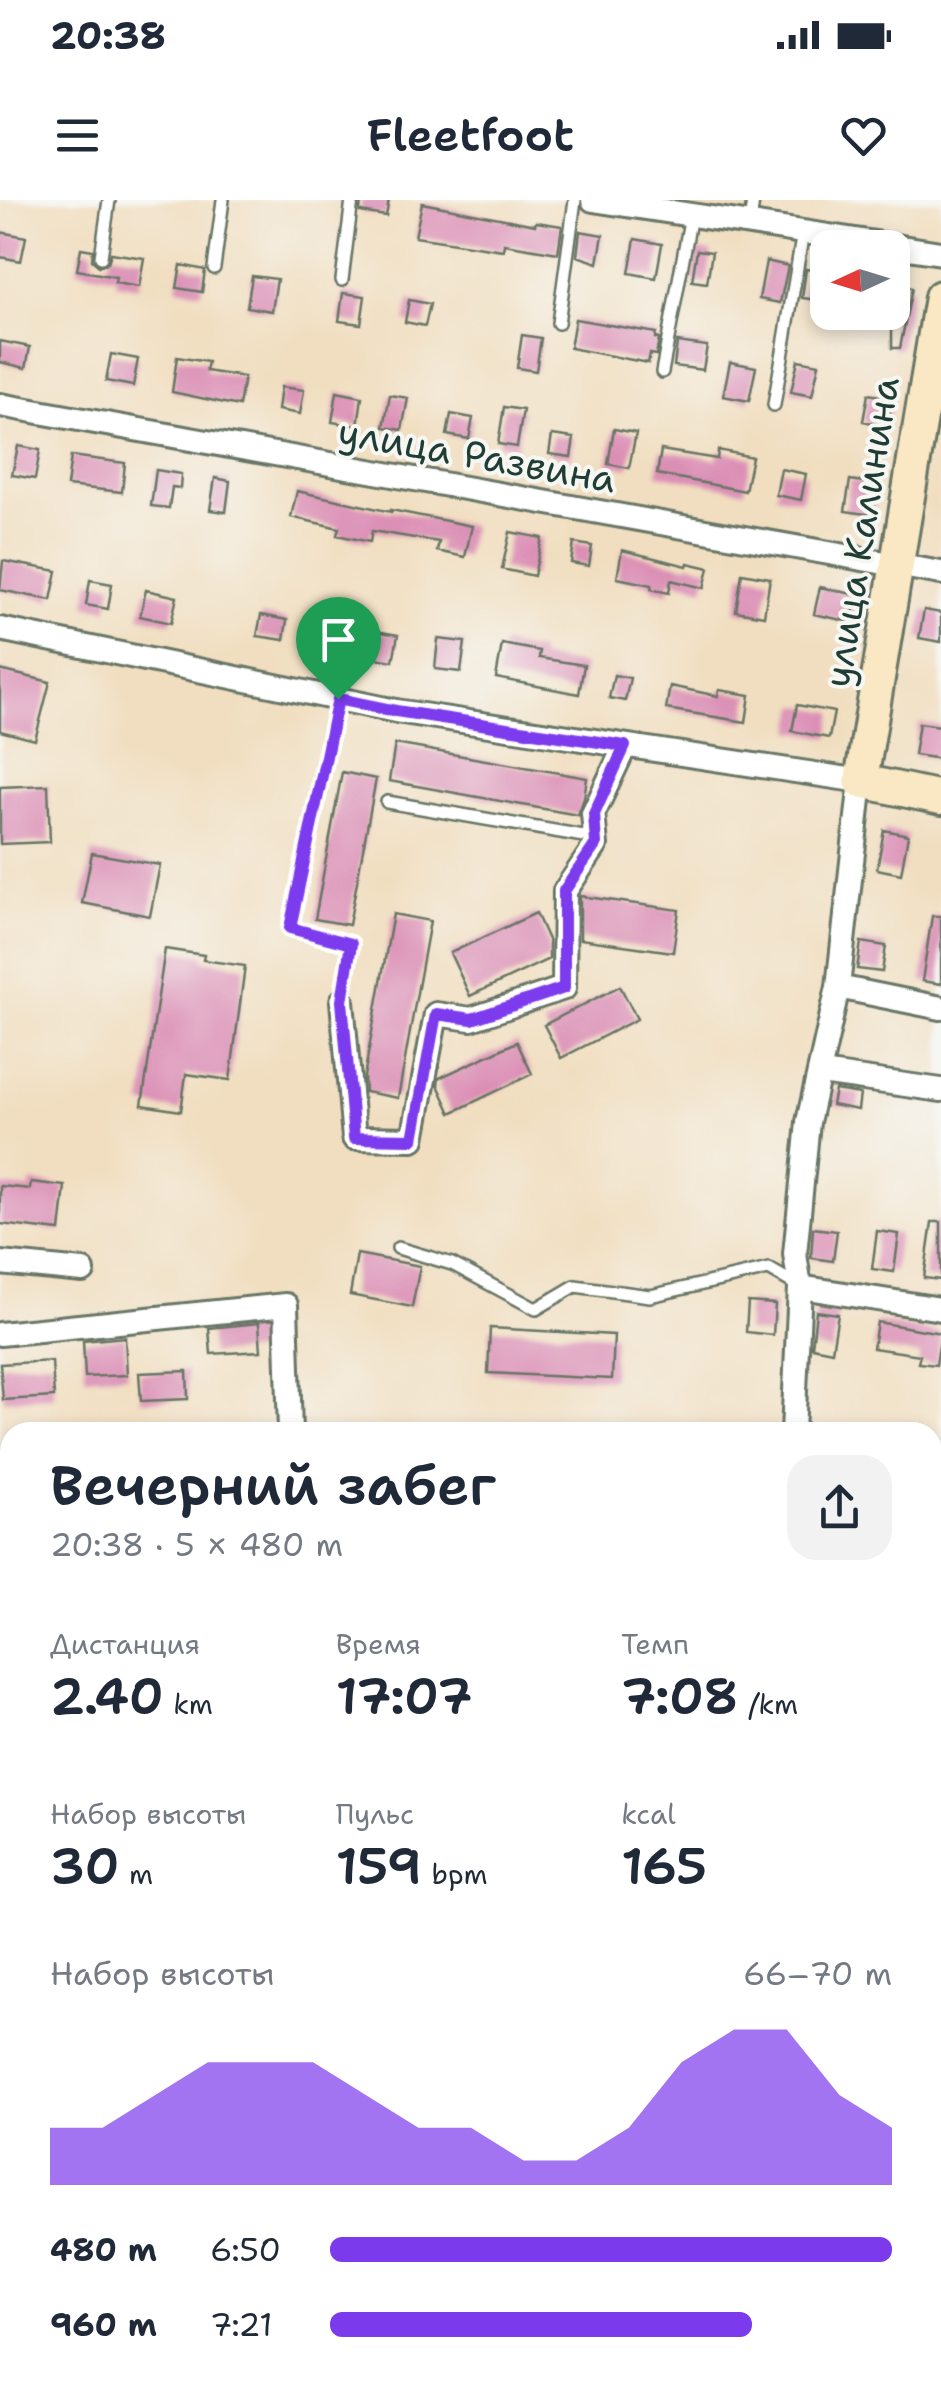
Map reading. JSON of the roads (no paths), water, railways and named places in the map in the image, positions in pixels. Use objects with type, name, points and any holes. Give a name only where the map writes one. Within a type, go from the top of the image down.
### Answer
[{"type":"street","points":[[593,200],[941,253]]},
{"type":"street","name":"улица Калинина","points":[[860,781],[941,297]]},
{"type":"street","name":"улица Развина","points":[[0,405],[941,574]]},
{"type":"street","points":[[0,629],[396,711],[860,781],[941,798]]},
{"type":"street","points":[[342,1001],[354,1138],[413,1139],[436,1014],[472,1019],[564,988],[564,891],[596,844],[594,814],[625,746]]},
{"type":"street","points":[[793,1422],[800,1287],[795,1254],[808,1122],[838,987],[860,781]]},
{"type":"street","points":[[838,987],[941,1008]]},
{"type":"street","points":[[821,1073],[941,1090]]},
{"type":"street","points":[[0,1263],[83,1272]]},
{"type":"street","points":[[800,1287],[941,1309]]},
{"type":"street","points":[[0,1334],[286,1304],[290,1422]]},
{"type":"lane","points":[[101,257],[108,200]]},
{"type":"lane","points":[[214,268],[223,200]]},
{"type":"lane","points":[[342,280],[352,200]]},
{"type":"lane","points":[[558,323],[575,200]]},
{"type":"lane","points":[[750,224],[753,200]]},
{"type":"lane","points":[[662,372],[690,215]]},
{"type":"lane","points":[[774,405],[803,232]]},
{"type":"lane","points":[[338,699],[290,928],[351,944],[342,1001]]},
{"type":"lane","points":[[387,802],[595,838]]},
{"type":"lane","points":[[398,1248],[452,1264],[536,1309],[575,1286],[650,1296],[769,1269],[800,1287]]}]
